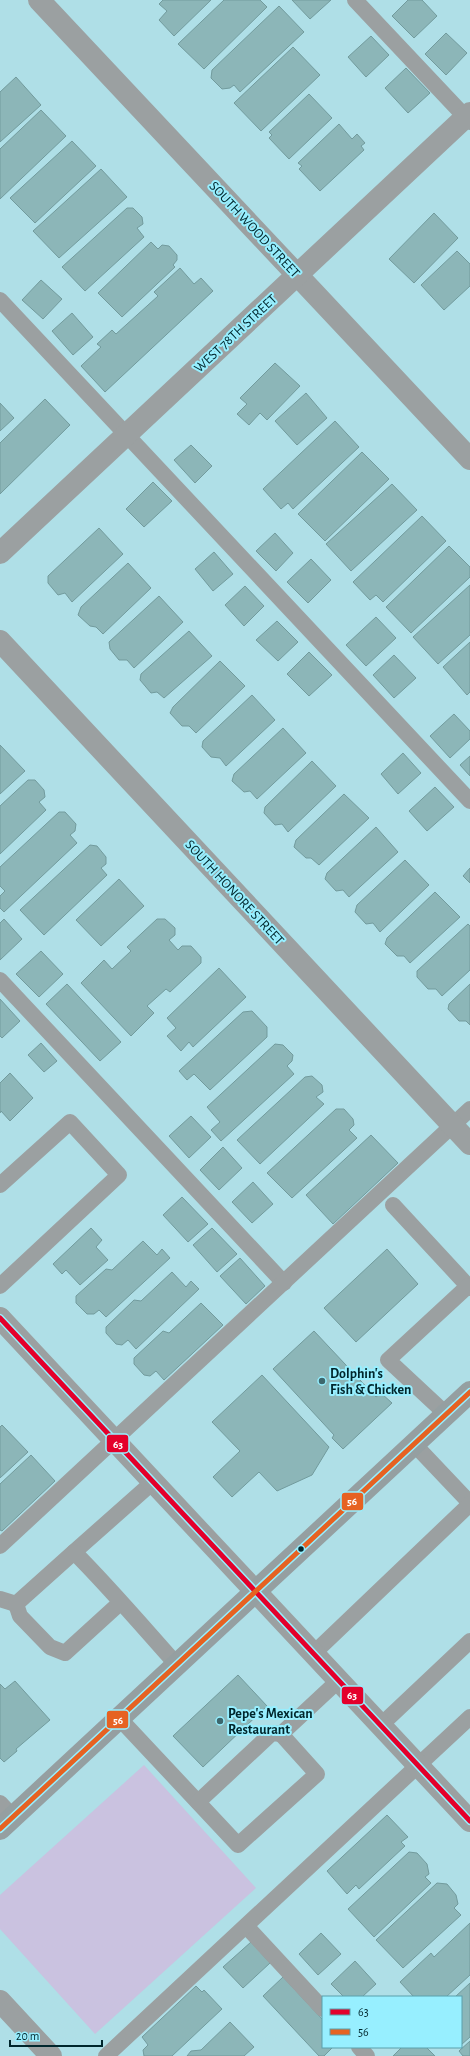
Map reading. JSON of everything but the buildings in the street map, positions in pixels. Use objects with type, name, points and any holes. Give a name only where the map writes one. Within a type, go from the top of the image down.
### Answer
[{"type":"main road","points":[[4,1816],[119,1718],[470,1392]]},
{"type":"street","name":"SOUTH WOOD STREET","points":[[39,0],[470,459]]},
{"type":"street","name":"WEST 78TH STREET","points":[[0,553],[468,117]]},
{"type":"street","name":"SOUTH HONORE STREET","points":[[0,641],[470,1144]]},
{"type":"street","points":[[0,1318],[470,1821]]},
{"type":"street","points":[[0,2001],[51,2056]]},
{"type":"lane","points":[[355,0],[468,117]]},
{"type":"lane","points":[[0,300],[470,801]]},
{"type":"lane","points":[[0,980],[284,1283]]},
{"type":"lane","points":[[0,1546],[470,1109]]},
{"type":"lane","points":[[0,1185],[70,1122],[120,1175],[0,1286]]},
{"type":"lane","points":[[393,1205],[469,1287],[388,1360],[446,1414]]},
{"type":"lane","points":[[314,1653],[470,1504],[414,1444]]},
{"type":"lane","points":[[16,1604],[153,1482]]},
{"type":"lane","points":[[74,1552],[177,1665]]},
{"type":"lane","points":[[0,1599],[16,1604]]},
{"type":"lane","points":[[16,1604],[20,1616],[50,1646],[65,1653],[121,1602]]},
{"type":"lane","points":[[381,1725],[470,1641]]},
{"type":"lane","points":[[280,1734],[339,1680]]},
{"type":"lane","points":[[106,2056],[470,1717]]},
{"type":"lane","points":[[119,1718],[238,1845],[317,1774],[280,1734],[272,1733],[198,1802]]},
{"type":"lane","points":[[246,1926],[322,2008]]},
{"type":"lane","points":[[360,2048],[367,2056]]},
{"type":"shaded area","points":[[144,1765],[256,1888],[95,2034],[0,1929],[0,1895]]},
{"type":"transit line","name":"63","points":[[0,1318],[470,1821]]},
{"type":"transit line","name":"56","points":[[0,1829],[470,1392]]},
{"type":"place","name":"Dolphin's Fish & Chicken","points":[[322,1381]]},
{"type":"place","name":"Pepe's Mexican Restaurant","points":[[220,1721]]}]
